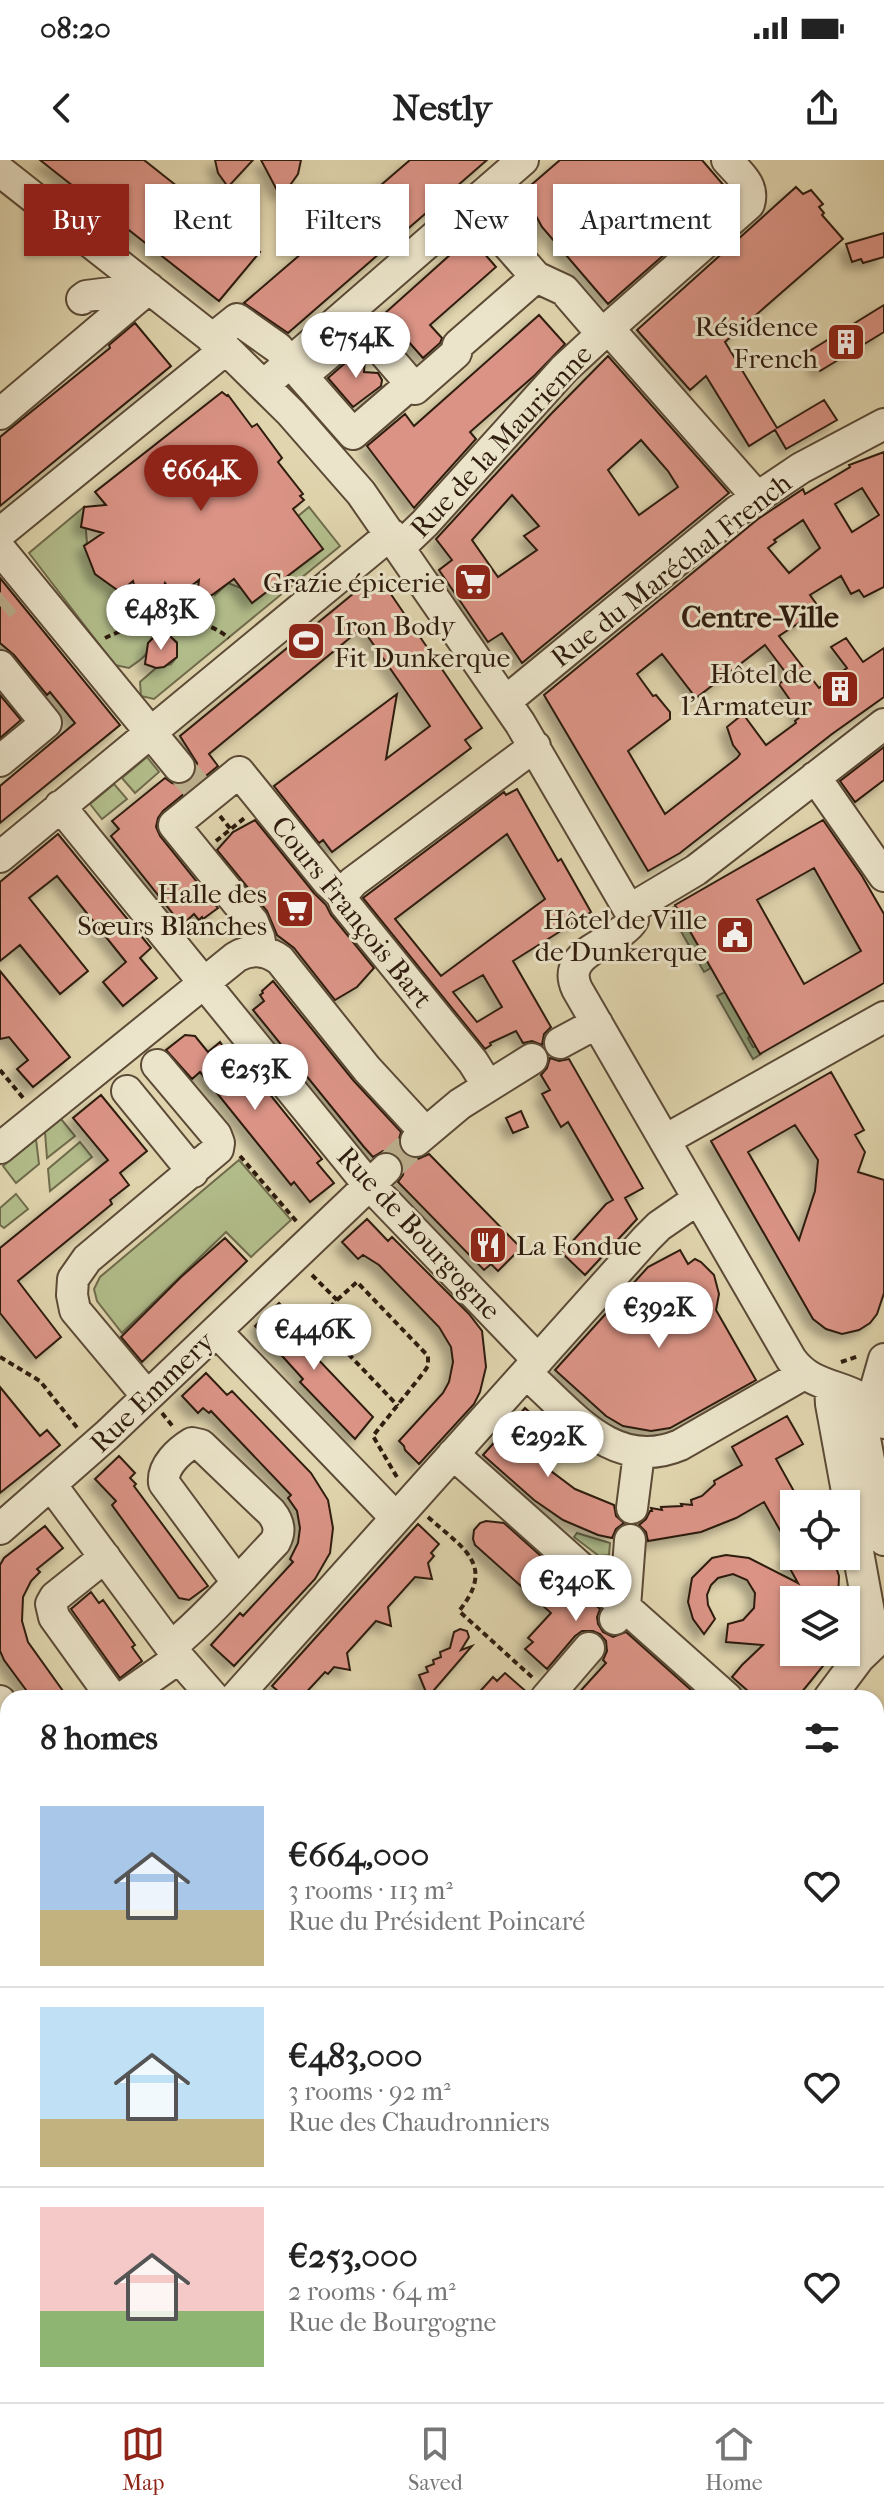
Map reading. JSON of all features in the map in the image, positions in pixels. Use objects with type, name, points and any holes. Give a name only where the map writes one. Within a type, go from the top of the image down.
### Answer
[{"type":"street","name":"Rue de la Maurienne","points":[[1,855],[243,655],[395,541],[425,523],[564,369],[749,204],[752,192],[749,186],[727,160]]},
{"type":"street","points":[[493,184],[518,161]]},
{"type":"street","points":[[0,171],[219,344],[270,392],[361,493],[395,541],[535,746],[633,918],[630,925],[589,951],[578,962],[573,973],[577,989],[783,1348],[851,1391],[873,1422]]},
{"type":"street","points":[[270,392],[425,248]]},
{"type":"street","points":[[518,256],[541,281],[564,290],[605,331],[757,497]]},
{"type":"street","points":[[296,369],[361,326],[415,389],[456,353],[458,345],[536,277]]},
{"type":"street","points":[[82,299],[149,288]]},
{"type":"street","points":[[0,414],[149,288]]},
{"type":"street","points":[[179,767],[82,648],[17,591],[1,547],[219,344],[237,319],[278,348],[353,434],[411,384]]},
{"type":"street","name":"Rue du Maréchal French","points":[[506,701],[703,537],[757,497],[801,468],[884,424]]},
{"type":"street","points":[[0,666],[46,723],[0,761]]},
{"type":"street","points":[[629,910],[696,870],[884,724]]},
{"type":"street","points":[[342,895],[353,882],[535,746]]},
{"type":"street","name":"Cours François Bart","points":[[262,952],[253,922],[174,825],[209,802],[239,772],[332,887],[342,895],[345,904],[473,1062],[488,1086]]},
{"type":"street","points":[[815,777],[884,876]]},
{"type":"street","name":"Rue de Bourgogne","points":[[60,806],[203,983],[378,1177],[532,1366],[593,1433],[615,1446],[639,1453]]},
{"type":"street","points":[[0,1148],[242,954],[262,952],[276,957],[284,965],[420,1136],[460,1104],[532,1059]]},
{"type":"street","points":[[665,1140],[884,1017]]},
{"type":"street","points":[[560,1043],[597,1023]]},
{"type":"street","points":[[147,1396],[75,1310],[72,1295],[73,1279],[87,1259],[213,1155],[219,1146],[216,1135],[157,1065]]},
{"type":"street","points":[[127,1091],[193,1172]]},
{"type":"street","name":"Rue Emmery","points":[[0,1529],[93,1448],[378,1177]]},
{"type":"street","points":[[242,1690],[653,1232],[698,1199]]},
{"type":"street","points":[[216,1331],[396,1518]]},
{"type":"street","points":[[632,1508],[639,1453],[664,1451],[680,1445],[823,1374],[860,1379],[877,1356]]},
{"type":"street","points":[[877,1356],[873,1422],[884,1540]]},
{"type":"street","points":[[823,1374],[876,1641],[836,1690]]},
{"type":"street","points":[[131,1690],[175,1653],[191,1630],[237,1582],[275,1542],[278,1535],[277,1523],[271,1512],[201,1445],[188,1444],[165,1471],[164,1483],[237,1582]]},
{"type":"street","points":[[453,1454],[620,1614],[717,1690]]},
{"type":"street","points":[[52,1486],[175,1653],[207,1690]]},
{"type":"street","points":[[620,1614],[630,1540]]},
{"type":"street","points":[[105,1557],[55,1597],[51,1610],[107,1690]]},
{"type":"street","points":[[553,1690],[589,1648]]},
{"type":"path","points":[[82,648],[134,626],[174,620],[210,626],[227,636],[243,655]]},
{"type":"path","points":[[209,802],[232,831]]},
{"type":"path","points":[[213,844],[264,802]]},
{"type":"path","points":[[0,1070],[39,1116]]},
{"type":"path","points":[[219,1146],[232,1146],[337,1300],[317,1321],[398,1406]]},
{"type":"path","points":[[823,1374],[849,1361],[877,1356]]},
{"type":"path","points":[[0,1357],[40,1381],[93,1448]]},
{"type":"path","points":[[147,1396],[188,1444]]},
{"type":"green space","points":[[84,507],[85,548],[120,592],[123,590],[137,596],[138,600],[140,594],[158,602],[159,598],[173,594],[182,581],[199,603],[213,591],[215,595],[228,583],[241,588],[252,602],[323,549],[297,517],[309,507],[340,546],[154,699],[141,696],[140,682],[156,668],[171,664],[177,657],[177,642],[168,635],[155,637],[145,656],[129,668],[115,665],[29,553]]},
{"type":"green space","points":[[147,757],[159,772],[135,793],[122,778]]},
{"type":"green space","points":[[114,784],[127,799],[102,819],[90,804]]},
{"type":"green space","points":[[676,906],[711,968],[704,972],[669,910]]},
{"type":"green space","points":[[725,992],[751,1036],[748,1038],[753,1047],[756,1046],[761,1054],[753,1059],[717,996]]},
{"type":"green space","points":[[61,1119],[75,1136],[47,1158],[45,1132]]},
{"type":"green space","points":[[36,1139],[39,1164],[16,1183],[3,1166]]},
{"type":"green space","points":[[80,1142],[92,1157],[50,1191],[48,1169]]},
{"type":"green space","points":[[239,1160],[291,1220],[251,1257],[226,1232],[122,1333],[97,1301],[94,1289],[100,1277]]},
{"type":"green space","points":[[16,1194],[28,1209],[4,1228],[0,1225],[0,1208]]},
{"type":"green space","points":[[577,1533],[610,1543],[609,1555],[599,1556],[574,1537]]},
{"type":"building","points":[[40,160],[144,160],[174,184],[145,184],[145,243],[129,230],[129,184],[70,184]]},
{"type":"building","points":[[215,160],[253,160],[231,184],[226,184],[218,173]]},
{"type":"building","points":[[261,160],[301,160],[298,174],[291,184],[276,184],[276,188]]},
{"type":"building","points":[[410,160],[487,160],[459,184],[425,184],[425,214],[409,228],[409,184],[382,184]]},
{"type":"building","points":[[560,160],[702,160],[723,184],[553,184],[553,240],[537,218],[537,184],[532,184]]},
{"type":"building","points":[[796,187],[803,194],[811,190],[823,204],[819,207],[824,213],[822,215],[843,239],[725,342],[777,428],[824,400],[837,420],[786,449],[775,430],[749,446],[706,376],[690,390],[637,330],[719,256],[740,256],[740,237]]},
{"type":"building","points":[[884,233],[884,257],[863,263],[861,259],[852,262],[846,244]]},
{"type":"building","points":[[162,256],[257,256],[219,301]]},
{"type":"building","points":[[299,256],[377,256],[288,333],[244,303]]},
{"type":"building","points":[[449,256],[486,256],[496,267],[430,325],[442,338],[423,358],[384,314]]},
{"type":"building","points":[[567,256],[663,256],[608,304]]},
{"type":"building","name":"Résidence French","points":[[884,305],[884,332],[820,371],[808,352]]},
{"type":"building","points":[[539,315],[565,344],[470,432],[476,439],[414,508],[367,446],[405,414],[414,426]]},
{"type":"building","points":[[135,323],[171,366],[0,506],[0,437],[110,348],[109,345]]},
{"type":"building","points":[[359,351],[365,358],[364,372],[378,373],[382,380],[381,386],[353,407],[328,378]]},
{"type":"building","points":[[608,356],[729,493],[522,663],[502,633],[488,642],[439,570],[452,560],[436,539]],"holes":[[[641,440],[678,487],[639,515],[608,470]],[[512,495],[539,526],[524,536],[537,550],[498,577],[472,540]]]},
{"type":"building","points":[[222,392],[228,395],[252,427],[257,424],[282,458],[278,462],[303,494],[300,496],[304,500],[293,509],[323,549],[252,603],[234,579],[212,595],[197,596],[199,580],[175,598],[165,583],[158,602],[147,598],[138,600],[133,581],[120,592],[95,574],[84,546],[103,533],[81,527],[84,507],[106,505],[95,492]]},
{"type":"building","points":[[884,452],[884,587],[864,597],[859,590],[851,594],[841,576],[810,595],[820,609],[779,636],[819,688],[847,668],[831,647],[846,638],[863,662],[884,648],[884,697],[680,853],[648,871],[544,695],[758,519],[803,489],[805,494],[849,465]],"holes":[[[862,488],[879,515],[852,532],[835,504]],[[803,520],[820,548],[789,573],[768,548],[776,542],[774,540]],[[765,645],[789,677],[779,684],[801,716],[766,745],[743,714],[727,727],[733,745],[740,754],[737,758],[665,814],[628,751],[670,719],[670,712],[637,674],[662,654],[696,698]]]},
{"type":"building","points":[[0,578],[120,725],[0,823],[0,786],[75,723],[50,692],[47,695],[0,643]]},
{"type":"building","points":[[384,584],[482,728],[465,740],[471,748],[332,852],[323,840],[319,843],[274,786],[397,694],[386,759],[430,726],[362,628],[209,754],[218,766],[158,818],[156,827],[160,836],[218,908],[199,920],[194,914],[182,925],[111,836],[119,829],[112,821],[165,778],[181,785],[191,780],[197,763],[180,736],[359,589],[374,592]]},
{"type":"building","points":[[169,635],[177,643],[177,657],[164,667],[145,664],[148,643],[154,637]]},
{"type":"building","points":[[0,695],[21,720],[0,738]]},
{"type":"building","points":[[884,747],[884,780],[855,802],[840,781]]},
{"type":"building","points":[[517,789],[591,912],[513,961],[551,1027],[544,1034],[542,1045],[532,1041],[523,1043],[516,1031],[490,1043],[485,1049],[363,898],[504,792],[506,795]],"holes":[[[507,834],[545,899],[441,976],[395,919]],[[483,975],[502,1007],[477,1022],[453,992]]]},
{"type":"building","name":"Halle des Sœurs Blanches","points":[[255,820],[374,968],[357,987],[335,1000],[294,948],[277,935],[267,911],[217,850],[233,832]]},
{"type":"building","name":"Hôtel de Ville de Dunkerque","points":[[823,820],[884,914],[884,983],[760,1054],[675,905]],"holes":[[[814,868],[861,951],[804,984],[757,900]]]},
{"type":"building","points":[[58,834],[151,948],[140,958],[157,978],[123,1006],[103,982],[126,962],[57,876],[29,898],[88,971],[60,994],[20,945],[0,961],[0,882]]},
{"type":"building","points":[[0,971],[70,1057],[33,1087],[17,1069],[28,1060],[9,1037],[0,1039]]},
{"type":"building","points":[[273,981],[353,1080],[401,1132],[398,1143],[403,1153],[409,1158],[418,1159],[429,1154],[521,1248],[498,1271],[491,1264],[484,1270],[398,1182],[404,1166],[398,1156],[383,1151],[373,1157],[253,1010],[264,1001],[260,995]]},
{"type":"building","points":[[185,1035],[195,1036],[208,1052],[220,1042],[225,1049],[235,1051],[322,1159],[317,1163],[334,1183],[310,1202],[294,1182],[291,1185],[200,1072],[192,1079],[166,1050]]},
{"type":"building","points":[[550,1058],[559,1061],[569,1059],[643,1188],[625,1198],[637,1219],[585,1275],[562,1253],[613,1200],[568,1122],[561,1127],[542,1094],[550,1090],[541,1075]]},
{"type":"building","points":[[831,1072],[864,1130],[855,1135],[865,1152],[858,1172],[884,1180],[884,1293],[877,1314],[870,1323],[859,1330],[842,1334],[826,1329],[813,1319],[711,1141]],"holes":[[[795,1125],[818,1160],[815,1191],[799,1240],[748,1152]]]},
{"type":"building","points":[[101,1095],[147,1151],[120,1173],[129,1185],[110,1200],[112,1204],[18,1281],[61,1337],[36,1358],[0,1313],[0,1248],[108,1160],[73,1118]]},
{"type":"building","points":[[521,1111],[528,1127],[513,1133],[506,1118]]},
{"type":"building","points":[[367,1219],[388,1241],[392,1237],[482,1331],[486,1367],[480,1392],[474,1404],[419,1464],[399,1441],[443,1393],[453,1362],[451,1347],[439,1327],[379,1265],[363,1255],[358,1259],[342,1242]]},
{"type":"building","points":[[225,1238],[247,1261],[142,1362],[121,1337]]},
{"type":"building","points":[[680,1250],[688,1264],[695,1259],[714,1275],[719,1294],[716,1310],[756,1380],[670,1428],[651,1431],[623,1426],[606,1416],[555,1370],[648,1267]]},
{"type":"building","points":[[279,1303],[295,1320],[291,1325],[295,1330],[292,1332],[373,1417],[355,1439],[300,1382],[303,1379],[255,1326]]},
{"type":"building","points":[[206,1373],[227,1395],[232,1391],[311,1473],[328,1500],[333,1528],[330,1553],[315,1579],[234,1666],[211,1645],[293,1562],[290,1559],[298,1543],[300,1528],[297,1511],[288,1498],[291,1495],[211,1411],[209,1413],[203,1408],[198,1413],[182,1396]]},
{"type":"building","points":[[0,1387],[40,1436],[47,1430],[60,1445],[0,1493]]},
{"type":"building","points":[[525,1408],[549,1430],[530,1450],[533,1453],[531,1456],[575,1489],[614,1505],[616,1516],[624,1523],[616,1529],[612,1538],[563,1520],[534,1500],[483,1455]]},
{"type":"building","points":[[787,1416],[803,1444],[776,1459],[793,1490],[780,1490],[780,1530],[764,1502],[736,1518],[701,1532],[648,1541],[646,1532],[639,1525],[652,1511],[651,1508],[662,1510],[661,1507],[692,1505],[691,1500],[702,1496],[715,1484],[714,1481],[742,1465],[732,1447]]},
{"type":"building","points":[[119,1456],[135,1473],[130,1478],[136,1484],[134,1486],[208,1586],[189,1600],[179,1598],[112,1505],[116,1501],[95,1479]]},
{"type":"building","points":[[480,1523],[504,1523],[600,1609],[597,1617],[603,1632],[613,1637],[626,1632],[691,1690],[581,1690],[606,1663],[603,1660],[607,1651],[606,1641],[593,1631],[582,1631],[575,1636],[547,1669],[525,1649],[533,1642],[528,1638],[551,1613],[475,1545],[474,1530]]},
{"type":"building","points":[[418,1524],[439,1544],[431,1553],[434,1556],[428,1563],[432,1579],[415,1577],[388,1607],[391,1626],[376,1621],[347,1653],[350,1670],[334,1667],[308,1690],[277,1690],[272,1686]]},
{"type":"building","points":[[45,1526],[63,1548],[37,1569],[40,1572],[23,1597],[22,1621],[28,1642],[62,1690],[26,1690],[0,1651],[0,1565],[4,1558]]},
{"type":"building","points":[[726,1555],[749,1558],[798,1583],[791,1570],[837,1570],[839,1586],[780,1586],[780,1666],[823,1666],[804,1690],[747,1690],[732,1677],[763,1645],[726,1642],[728,1624],[743,1620],[754,1608],[755,1593],[747,1580],[733,1574],[718,1578],[707,1595],[715,1619],[704,1634],[693,1619],[688,1602],[692,1578],[712,1558]]},
{"type":"building","points":[[91,1592],[99,1603],[103,1600],[135,1645],[132,1647],[142,1661],[120,1678],[71,1609]]},
{"type":"building","points":[[460,1629],[467,1631],[469,1637],[461,1650],[472,1646],[434,1690],[425,1690],[419,1675],[428,1672],[426,1667],[441,1657],[440,1652],[450,1648],[454,1632]]},
{"type":"building","points":[[505,1673],[524,1690],[481,1690],[493,1677],[497,1681]]},
{"type":"tunnel","points":[[0,606],[7,600]]},
{"type":"tunnel","points":[[179,767],[200,791]]},
{"type":"tunnel","points":[[386,1169],[416,1141]]},
{"type":"place","name":"Résidence French","points":[[846,342]]},
{"type":"place","name":"Grazie épicerie","points":[[473,582]]},
{"type":"place","name":"Iron Body Fit Dunkerque","points":[[306,641]]},
{"type":"place","name":"Hôtel de l'Armateur","points":[[840,689]]},
{"type":"place","name":"Halle des Sœurs Blanches","points":[[295,909]]},
{"type":"place","name":"Hôtel de Ville de Dunkerque","points":[[735,935]]},
{"type":"place","name":"La Fondue","points":[[488,1245]]},
{"type":"district","name":"Centre-Ville","points":[[760,617]]}]
